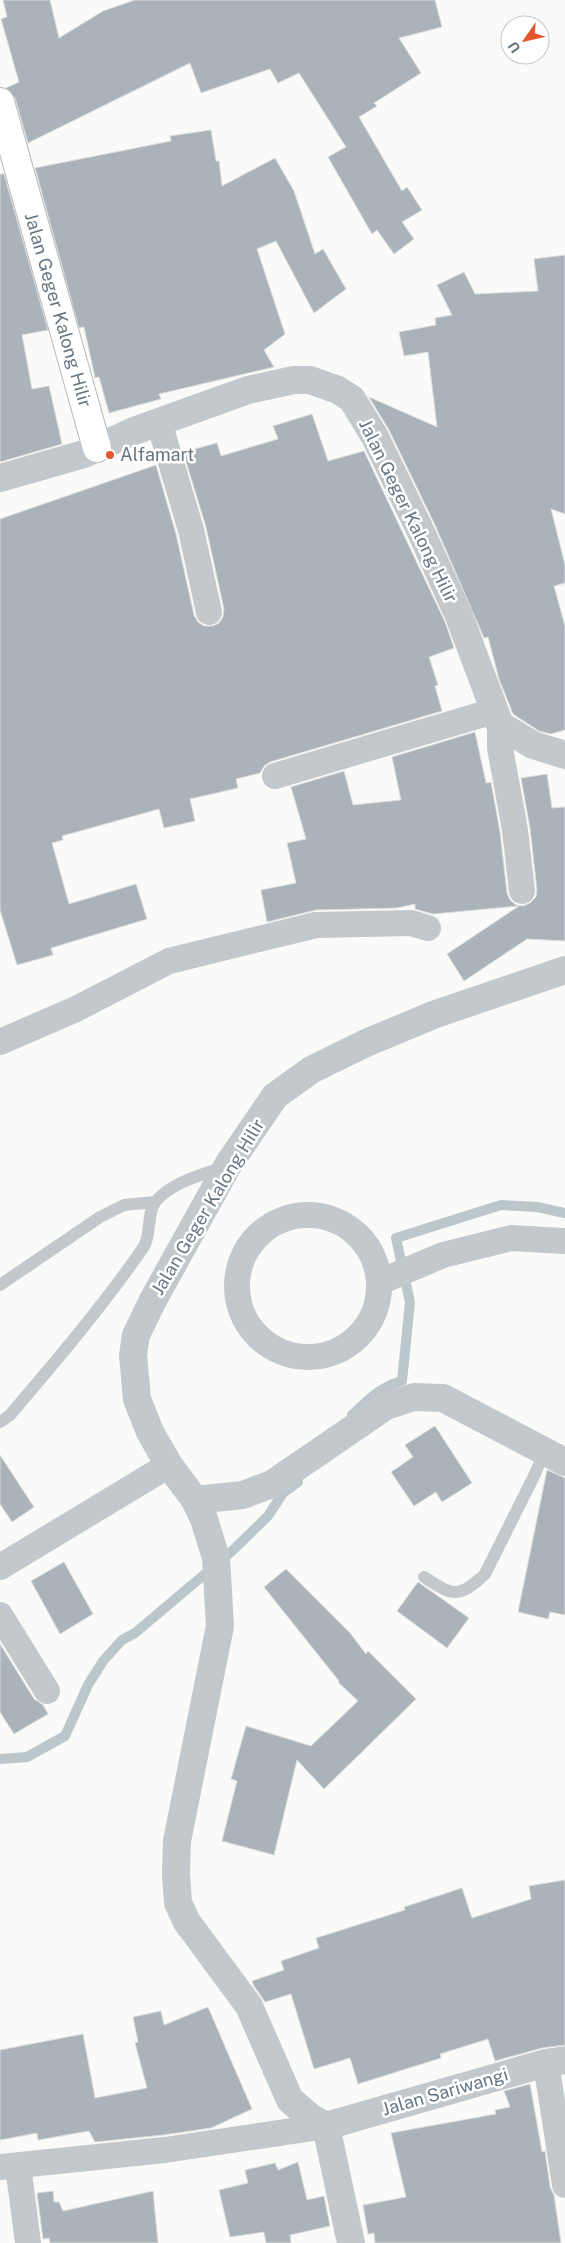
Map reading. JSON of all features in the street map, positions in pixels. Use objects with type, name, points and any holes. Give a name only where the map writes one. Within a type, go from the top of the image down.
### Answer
[{"type":"main road","name":"Jalan Geger Kalong Hilir","points":[[0,102],[97,448]]},
{"type":"street","name":"Jalan Geger Kalong Hilir","points":[[97,448],[159,422],[248,390],[294,380],[310,380],[324,384],[352,399],[375,436],[425,540],[459,616],[497,718]]},
{"type":"street","points":[[159,422],[192,530],[208,612]]},
{"type":"street","points":[[0,478],[84,454],[97,448]]},
{"type":"street","points":[[497,718],[533,745],[565,755]]},
{"type":"street","points":[[275,776],[497,718]]},
{"type":"street","points":[[497,718],[500,748],[515,830],[522,891]]},
{"type":"street","points":[[0,1042],[76,1009],[169,961],[316,925],[411,923],[428,928]]},
{"type":"street","name":"Jalan Geger Kalong Hilir","points":[[326,2126],[310,2117],[290,2100],[249,2006],[187,1922],[178,1902],[176,1841],[220,1626],[216,1558],[204,1519],[195,1500],[169,1465],[150,1432],[137,1399],[133,1355],[136,1335],[153,1300],[228,1165],[275,1096],[311,1070],[366,1043],[433,1014],[565,970]]},
{"type":"street","points":[[302,1214],[324,1216],[345,1225],[362,1239],[374,1259],[382,1281],[369,1323],[354,1340],[335,1352],[314,1357],[291,1355],[265,1341],[254,1332],[242,1313],[237,1291],[238,1268],[252,1242],[261,1231],[280,1219],[302,1214]]},
{"type":"street","points":[[382,1281],[443,1255],[511,1238],[565,1241]]},
{"type":"street","points":[[195,1500],[243,1495],[272,1484],[386,1406],[414,1397],[443,1398],[555,1456]]},
{"type":"street","points":[[0,1567],[169,1465]]},
{"type":"street","points":[[0,1614],[48,1691]]},
{"type":"street","points":[[556,2062],[565,2186]]},
{"type":"street","name":"Jalan Sariwangi","points":[[326,2126],[556,2062]]},
{"type":"street","points":[[28,2243],[9,2167],[165,2150],[326,2126],[351,2243]]},
{"type":"lane","points":[[0,1422],[10,1415],[69,1346],[145,1246],[155,1202],[166,1192],[184,1182],[228,1165]]},
{"type":"lane","points":[[0,1285],[100,1218],[124,1205],[155,1202]]},
{"type":"lane","points":[[424,1577],[450,1593],[459,1592],[474,1585],[485,1574],[535,1474],[555,1456]]},
{"type":"building","points":[[3,0],[50,0],[59,38],[103,11],[135,0],[435,0],[442,27],[399,38],[421,73],[374,103],[377,106],[359,117],[402,191],[407,187],[422,210],[402,222],[414,239],[394,254],[377,230],[372,234],[328,157],[346,147],[299,73],[278,83],[270,69],[201,93],[190,63],[28,143],[15,98],[6,88],[19,82],[1,19],[7,17]]},
{"type":"building","points":[[211,130],[216,161],[219,161],[222,186],[275,158],[294,191],[315,254],[323,249],[346,289],[314,313],[276,241],[257,249],[285,334],[264,350],[274,367],[159,394],[161,399],[109,413],[99,377],[95,378],[84,327],[79,328],[35,168],[171,141],[170,136]]},
{"type":"building","points":[[0,174],[4,174],[48,330],[22,335],[32,389],[49,386],[62,444],[0,462]]},
{"type":"building","points":[[565,255],[565,514],[551,509],[565,565],[565,583],[554,586],[565,626],[565,730],[551,734],[539,731],[513,714],[499,679],[488,637],[484,638],[435,525],[389,430],[369,397],[437,427],[428,352],[404,356],[399,332],[436,325],[435,318],[452,315],[437,285],[464,272],[475,294],[538,291],[534,259]]},
{"type":"building","points":[[312,414],[328,461],[364,451],[445,622],[454,648],[429,657],[438,685],[435,686],[442,711],[270,762],[264,766],[260,773],[236,779],[238,788],[190,799],[195,821],[164,828],[159,809],[62,836],[63,840],[52,843],[69,904],[136,884],[147,919],[51,948],[53,955],[17,965],[0,910],[0,519],[156,465],[176,534],[194,615],[198,622],[204,626],[213,626],[219,623],[223,617],[224,609],[206,527],[183,452],[217,443],[221,456],[278,439],[273,426]]},
{"type":"building","points":[[475,732],[486,783],[491,782],[500,832],[507,893],[510,900],[516,905],[523,906],[530,903],[536,897],[537,890],[530,828],[521,778],[547,774],[552,808],[565,807],[565,941],[527,939],[464,981],[447,954],[519,906],[433,914],[415,909],[415,904],[397,908],[316,910],[267,922],[261,890],[296,883],[287,843],[306,839],[291,787],[344,771],[353,805],[401,800],[392,757]]},
{"type":"building","points":[[435,1426],[472,1483],[442,1502],[436,1492],[414,1506],[391,1472],[413,1457],[405,1445]]},
{"type":"building","points":[[0,1455],[34,1507],[12,1522],[0,1504]]},
{"type":"building","points":[[547,1470],[565,1478],[565,1615],[550,1612],[548,1619],[518,1612]]},
{"type":"building","points":[[64,1562],[93,1614],[60,1634],[31,1581]]},
{"type":"building","points":[[286,1569],[350,1633],[366,1654],[368,1651],[416,1699],[324,1789],[297,1760],[274,1855],[222,1841],[237,1781],[231,1779],[246,1726],[311,1746],[358,1701],[338,1682],[264,1587]]},
{"type":"building","points":[[418,1582],[469,1618],[447,1648],[397,1611]]},
{"type":"building","points":[[0,1644],[34,1699],[43,1705],[48,1714],[14,1734],[0,1712]]},
{"type":"building","points":[[565,1880],[565,2045],[542,2048],[495,2061],[488,2039],[440,2054],[441,2058],[358,2084],[350,2058],[314,2069],[291,1994],[265,2002],[252,1981],[284,1970],[281,1961],[319,1948],[316,1938],[405,1910],[404,1907],[462,1888],[472,1918],[531,1899],[529,1886]]},
{"type":"building","points":[[208,2007],[252,2109],[211,2128],[163,2135],[95,2142],[89,2131],[38,2140],[37,2133],[0,2140],[0,2050],[83,2034],[95,2098],[147,2088],[135,2043],[138,2042],[133,2017],[161,2011],[164,2025]]},
{"type":"building","points":[[530,2084],[542,2152],[545,2151],[550,2187],[554,2195],[561,2243],[375,2243],[374,2233],[368,2234],[363,2205],[406,2197],[391,2133],[496,2114],[495,2110],[510,2107],[504,2091]]},
{"type":"building","points":[[298,2162],[307,2200],[324,2196],[330,2226],[290,2235],[291,2243],[266,2243],[264,2232],[230,2237],[219,2190],[248,2183],[245,2170],[275,2163],[278,2170]]},
{"type":"building","points":[[53,2191],[54,2202],[59,2202],[63,2211],[153,2191],[158,2243],[50,2243],[49,2238],[43,2239],[37,2193]]},
{"type":"waterway","points":[[352,1415],[381,1390],[402,1381],[410,1302],[396,1238],[501,1205],[537,1207],[565,1213]]},
{"type":"waterway","points":[[0,1759],[27,1757],[65,1736],[88,1685],[103,1661],[122,1640],[135,1633],[231,1552],[268,1516],[283,1493],[298,1482]]},
{"type":"place","name":"Alfamart","points":[[110,455]]}]
